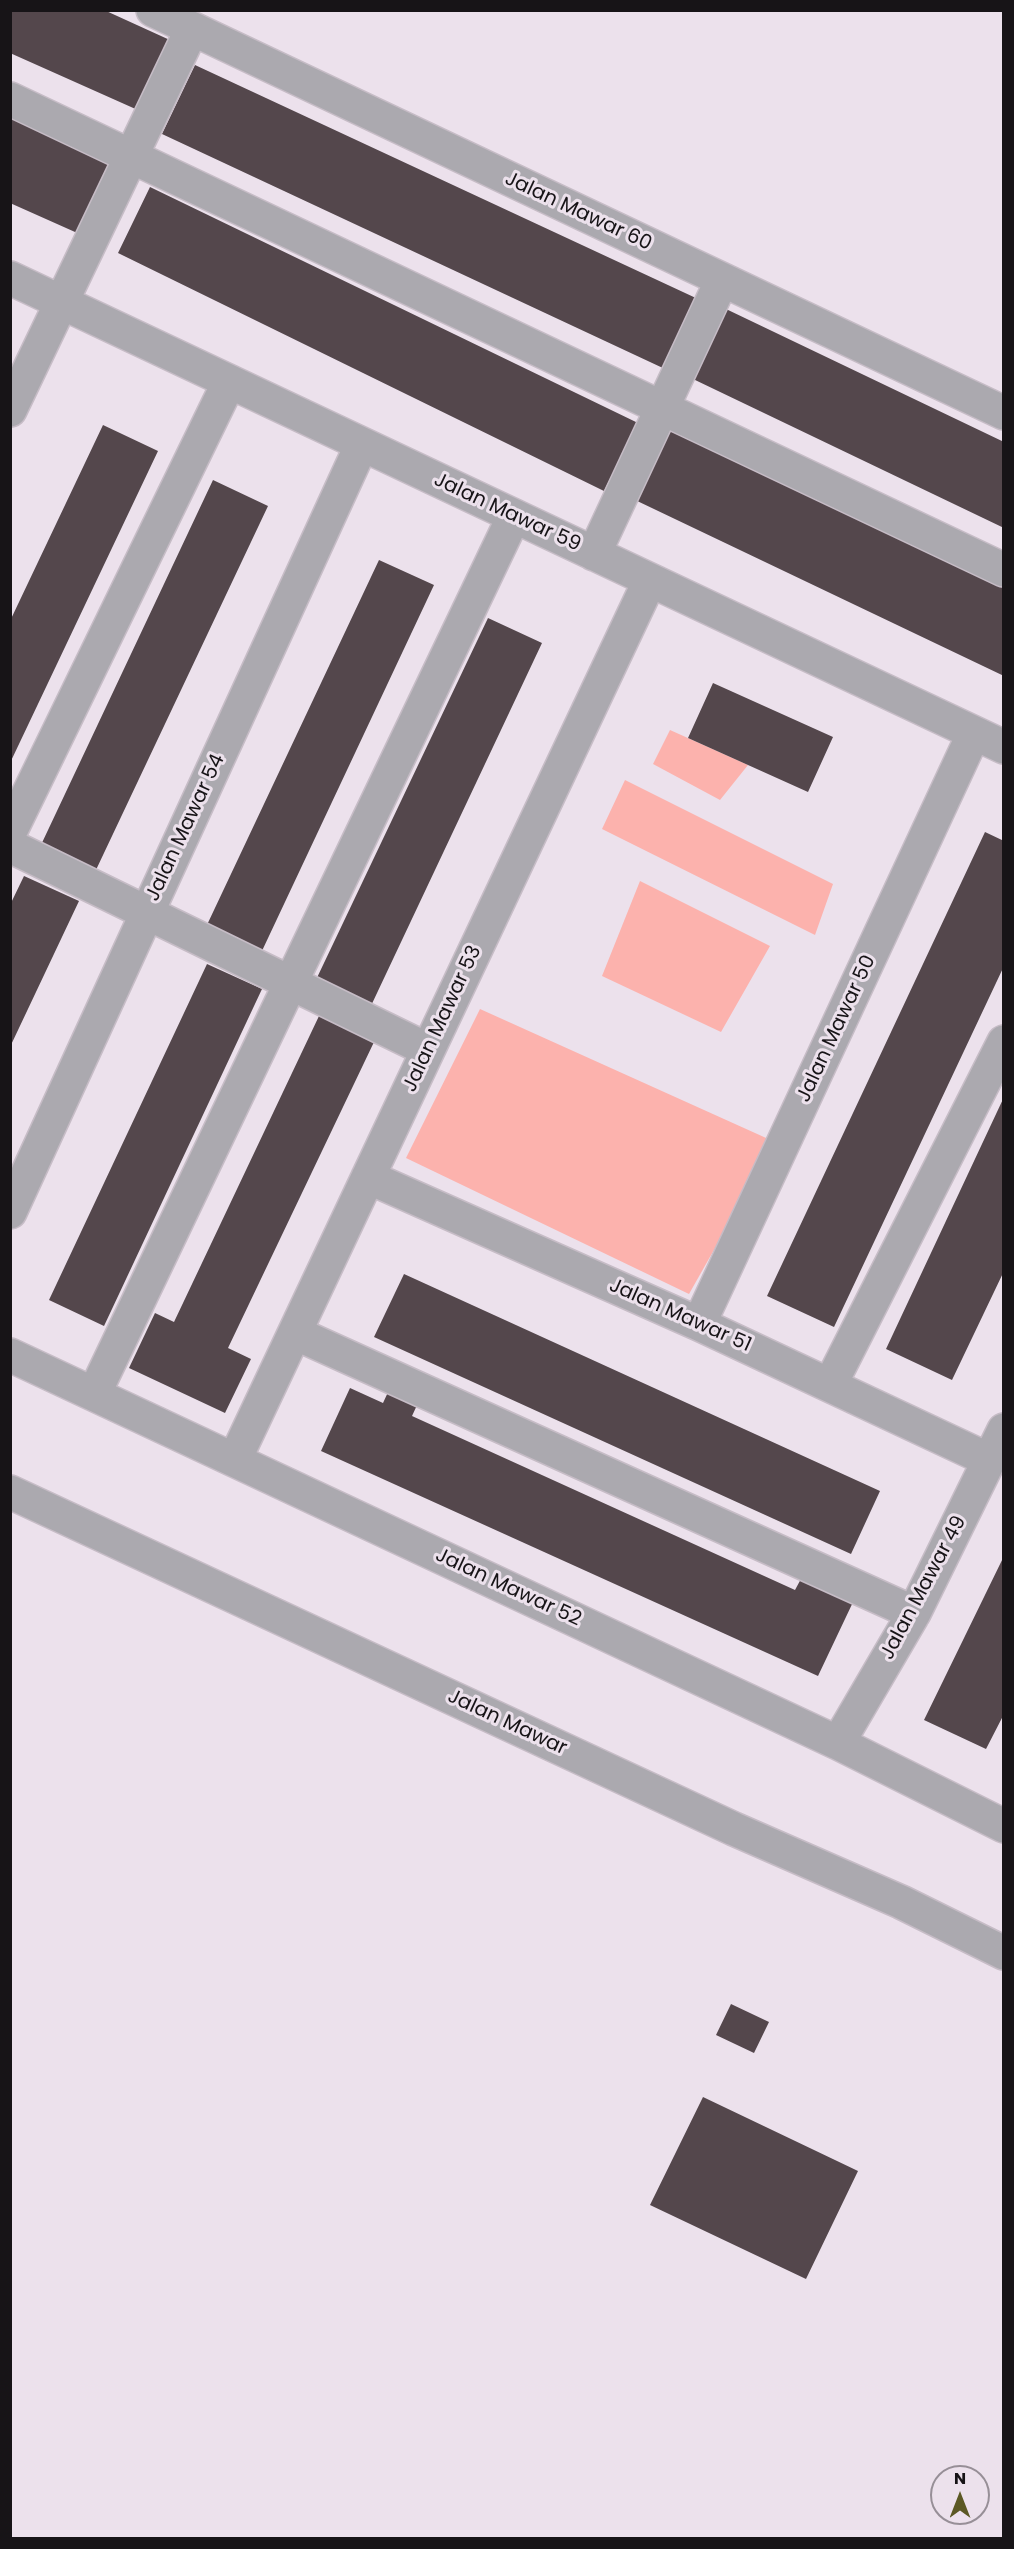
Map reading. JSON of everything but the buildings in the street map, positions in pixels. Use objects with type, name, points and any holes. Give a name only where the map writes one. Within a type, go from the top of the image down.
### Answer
[{"type":"street","name":"Jalan Mawar 60","points":[[153,10],[1004,413]]},
{"type":"street","points":[[10,410],[192,29]]},
{"type":"street","points":[[10,99],[1004,570]]},
{"type":"street","name":"Jalan Mawar 59","points":[[10,278],[1004,747]]},
{"type":"street","points":[[594,554],[722,280]]},
{"type":"street","points":[[10,832],[229,382]]},
{"type":"street","name":"Jalan Mawar 54","points":[[10,1212],[362,444]]},
{"type":"street","points":[[94,1394],[514,516]]},
{"type":"street","name":"Jalan Mawar 53","points":[[235,1459],[650,580]]},
{"type":"street","name":"Jalan Mawar 50","points":[[699,1324],[974,734]]},
{"type":"street","points":[[10,846],[428,1050]]},
{"type":"street","points":[[830,1385],[1004,1042]]},
{"type":"street","name":"Jalan Mawar 51","points":[[368,1177],[699,1324],[989,1460]]},
{"type":"street","points":[[295,1333],[914,1613]]},
{"type":"street","name":"Jalan Mawar 52","points":[[10,1355],[838,1743],[1004,1826]]},
{"type":"street","name":"Jalan Mawar 49","points":[[838,1743],[914,1613],[1004,1430]]},
{"type":"street","name":"Jalan Mawar","points":[[10,1492],[723,1824],[901,1902],[1004,1953]]},
{"type":"shaded area","points":[[670,730],[748,765],[720,800],[653,764]]},
{"type":"shaded area","points":[[625,780],[833,884],[815,935],[602,829]]},
{"type":"shaded area","points":[[640,881],[770,946],[721,1032],[602,976]]},
{"type":"shaded area","points":[[480,1009],[775,1142],[689,1294],[406,1158]]}]
